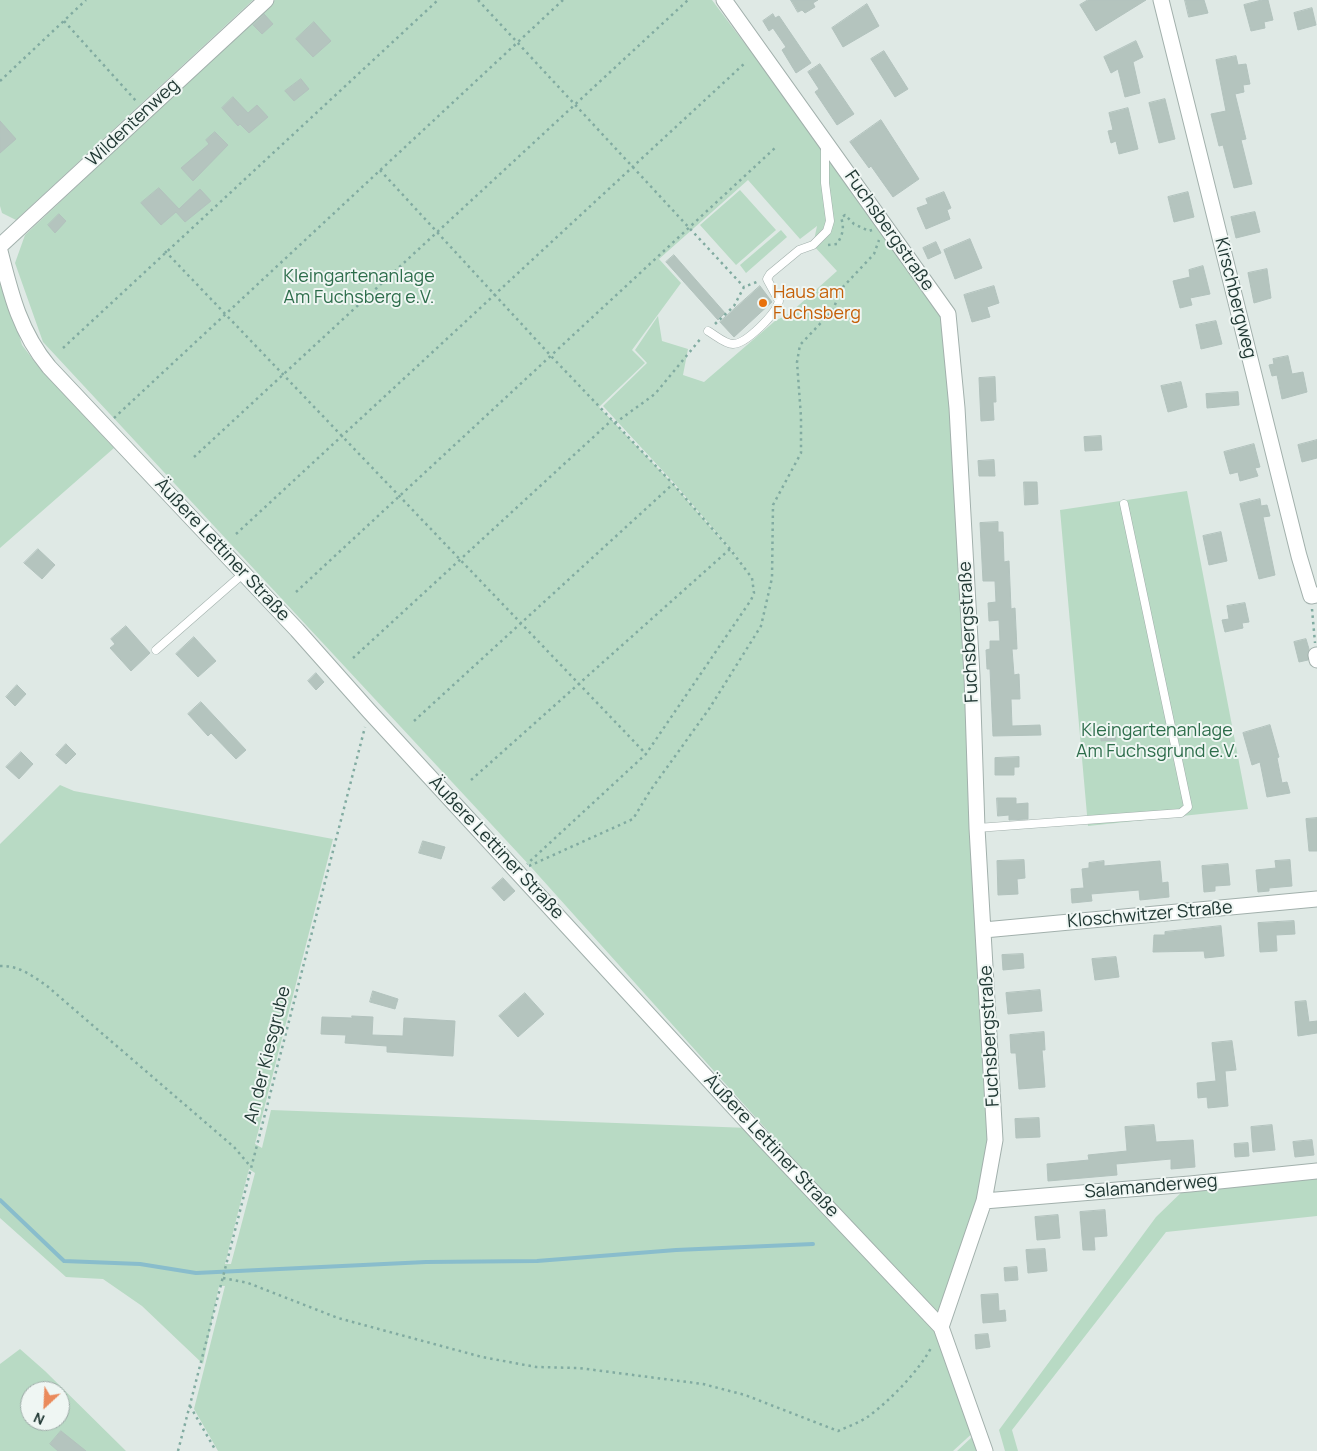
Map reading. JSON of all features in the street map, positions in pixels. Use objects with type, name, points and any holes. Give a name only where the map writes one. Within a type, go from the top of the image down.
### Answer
[{"type":"street","name":"Wildentenweg","points":[[0,246],[266,0]]},
{"type":"street","name":"Fuchsbergstraße","points":[[724,0],[948,314],[957,408],[972,667],[977,828],[995,1140],[984,1201],[941,1327]]},
{"type":"street","name":"Kirschbergweg","points":[[1161,0],[1300,556],[1314,595]]},
{"type":"street","name":"Äußere Lettiner Straße","points":[[0,251],[24,330],[35,350],[244,573],[764,1140],[941,1327],[985,1451]]},
{"type":"street","name":"Kloschwitzer Straße","points":[[984,930],[1317,899]]},
{"type":"street","name":"Salamanderweg","points":[[984,1201],[1190,1184],[1317,1171]]},
{"type":"lane","points":[[708,331],[730,344],[740,343],[771,316],[779,301],[767,278],[770,274],[799,250],[813,245],[828,231],[830,221],[825,183],[825,140]]},
{"type":"lane","points":[[977,828],[1181,813],[1188,807],[1124,504]]},
{"type":"lane","points":[[156,650],[244,573]]},
{"type":"path","points":[[0,81],[86,0]]},
{"type":"path","points":[[63,348],[165,251],[438,0]]},
{"type":"path","points":[[478,0],[744,287]]},
{"type":"path","points":[[106,426],[224,313],[563,0]]},
{"type":"path","points":[[194,457],[436,231],[688,0]]},
{"type":"path","points":[[64,21],[146,112]]},
{"type":"path","points":[[236,534],[631,166],[746,62]]},
{"type":"path","points":[[296,592],[776,146]]},
{"type":"path","points":[[380,170],[550,356],[673,484],[730,549],[752,578],[754,593],[646,754],[519,872]]},
{"type":"path","points":[[830,246],[837,244],[841,237],[844,225],[842,218],[845,215],[854,224],[868,231]]},
{"type":"path","points":[[519,872],[542,859],[577,846],[633,819],[650,790],[709,709],[761,626],[772,578],[773,505],[801,453],[801,417],[797,362],[800,346],[832,310],[842,289],[874,254],[885,225]]},
{"type":"path","points":[[165,251],[646,754]]},
{"type":"path","points":[[715,324],[734,306],[744,287],[767,278]]},
{"type":"path","points":[[615,423],[655,394],[696,345]]},
{"type":"path","points":[[353,658],[612,420]]},
{"type":"path","points":[[414,721],[673,484]]},
{"type":"path","points":[[471,780],[730,549]]},
{"type":"path","points":[[1314,595],[1316,657]]},
{"type":"path","name":"An der Kiesgrube","points":[[178,1451],[369,711]]},
{"type":"path","points":[[0,966],[8,966],[28,973],[47,986],[234,1147],[252,1168]]},
{"type":"path","points":[[223,1278],[248,1282],[338,1318],[482,1357],[536,1367],[579,1368],[703,1384],[745,1395],[838,1431],[866,1418],[894,1393],[926,1359],[941,1327]]},
{"type":"path","points":[[190,1406],[216,1451]]},
{"type":"green space","points":[[0,0],[253,0],[16,220],[2,213],[0,206]]},
{"type":"green space","name":"Kleingartenanlage Am Fuchsberg e.V.","points":[[275,0],[712,0],[948,314],[995,1140],[940,1323],[531,867],[43,342],[15,263],[25,235]],"holes":[[[748,180],[800,239],[817,226],[813,245],[837,271],[790,313],[775,321],[704,382],[683,375],[688,349],[662,341],[658,316],[635,350],[647,363],[603,406],[674,483],[750,572],[673,484],[599,407],[645,363],[632,350],[681,283],[659,259]]]},
{"type":"green space","points":[[740,190],[776,230],[736,265],[700,225]]},
{"type":"green space","points":[[781,230],[787,237],[746,273],[740,265]]},
{"type":"green space","points":[[0,271],[22,345],[41,370],[114,448],[0,548]]},
{"type":"green space","name":"Kleingartenanlage Am Fuchsgrund e.V.","points":[[1187,491],[1248,809],[1088,826],[1060,510]]},
{"type":"green space","points":[[60,785],[74,791],[333,839],[255,1144],[262,1148],[271,1110],[749,1128],[941,1327],[977,1429],[953,1451],[218,1451],[194,1409],[225,1286],[219,1286],[203,1364],[142,1306],[103,1279],[66,1277],[0,1218],[0,844]],"holes":[[[249,1169],[255,1173],[231,1264],[225,1264]]]},
{"type":"green space","points":[[1317,1171],[1317,1216],[1166,1232],[1012,1430],[1018,1451],[1005,1451],[999,1430],[1156,1217],[1190,1184]]},
{"type":"green space","points":[[20,1349],[55,1381],[20,1381],[20,1431],[70,1431],[70,1396],[126,1451],[0,1451],[0,1364]]},
{"type":"green space","points":[[972,1437],[977,1451],[957,1451]]},
{"type":"building","points":[[791,0],[818,0],[813,3],[815,7],[805,13],[802,10],[798,12]]},
{"type":"building","points":[[1088,0],[1146,0],[1096,31],[1080,5]]},
{"type":"building","points":[[1185,0],[1204,0],[1208,13],[1189,17]]},
{"type":"building","points":[[1268,0],[1273,20],[1264,22],[1265,28],[1251,31],[1244,5]]},
{"type":"building","points":[[867,4],[879,26],[843,47],[832,28]]},
{"type":"building","points":[[1312,8],[1316,25],[1298,30],[1294,13]]},
{"type":"building","points":[[264,14],[273,24],[262,34],[253,25]]},
{"type":"building","points":[[773,14],[775,18],[779,16],[811,63],[796,73],[782,50],[786,47],[773,28],[769,31],[763,21]]},
{"type":"building","points":[[314,22],[331,41],[313,57],[296,39]]},
{"type":"building","points":[[1136,41],[1143,57],[1133,62],[1140,93],[1125,97],[1118,69],[1111,73],[1104,57]]},
{"type":"building","points":[[884,51],[908,89],[895,97],[871,59]]},
{"type":"building","points":[[1236,56],[1238,65],[1246,64],[1250,84],[1243,85],[1244,92],[1235,94],[1246,139],[1241,140],[1252,184],[1234,188],[1223,145],[1219,146],[1211,114],[1226,111],[1216,60]]},
{"type":"building","points":[[820,64],[854,114],[837,125],[815,92],[819,89],[808,72]]},
{"type":"building","points":[[301,79],[309,89],[294,101],[285,91]]},
{"type":"building","points":[[233,97],[248,113],[257,105],[268,117],[249,133],[240,124],[238,126],[222,108]]},
{"type":"building","points":[[1165,99],[1175,139],[1159,143],[1149,103]]},
{"type":"building","points":[[1128,108],[1138,149],[1119,154],[1116,141],[1111,143],[1108,131],[1113,130],[1109,113]]},
{"type":"building","points":[[881,120],[919,179],[893,197],[871,166],[869,168],[850,142]]},
{"type":"building","points":[[0,121],[16,139],[0,153]]},
{"type":"building","points":[[215,132],[228,145],[193,181],[181,168],[209,144],[206,140]]},
{"type":"building","points":[[159,188],[179,209],[200,189],[211,201],[185,222],[176,212],[161,225],[141,203]]},
{"type":"building","points":[[944,192],[951,208],[947,210],[950,219],[926,229],[917,208],[928,204],[926,199]]},
{"type":"building","points":[[1188,192],[1194,217],[1174,222],[1168,197]]},
{"type":"building","points":[[1255,212],[1260,232],[1236,238],[1231,217]]},
{"type":"building","points":[[59,214],[66,221],[55,233],[48,225]]},
{"type":"building","points":[[970,239],[982,268],[955,279],[944,250]]},
{"type":"building","points":[[936,242],[941,253],[928,259],[923,248]]},
{"type":"building","points":[[674,255],[725,313],[718,320],[666,262]]},
{"type":"building","points":[[1203,266],[1210,294],[1190,298],[1192,305],[1180,308],[1173,281],[1190,277],[1189,270]]},
{"type":"building","points":[[1267,269],[1271,298],[1254,303],[1248,273]]},
{"type":"building","points":[[760,286],[772,302],[734,337],[720,322]]},
{"type":"building","points":[[994,286],[999,303],[987,307],[990,317],[972,322],[964,295]]},
{"type":"building","points":[[1216,321],[1222,344],[1201,349],[1196,325]]},
{"type":"building","points":[[1288,356],[1292,374],[1303,372],[1307,392],[1282,399],[1277,375],[1272,376],[1269,365],[1274,364],[1273,359]]},
{"type":"building","points":[[995,377],[996,402],[993,402],[994,420],[981,421],[979,378]]},
{"type":"building","points":[[1181,382],[1187,407],[1168,412],[1161,386]]},
{"type":"building","points":[[1238,392],[1239,405],[1207,408],[1206,394]]},
{"type":"building","points":[[1101,436],[1102,450],[1085,451],[1084,437]]},
{"type":"building","points":[[1317,440],[1317,458],[1302,462],[1298,445]]},
{"type":"building","points":[[1254,444],[1260,467],[1255,468],[1258,476],[1240,481],[1238,472],[1230,474],[1224,452]]},
{"type":"building","points":[[994,460],[995,476],[979,476],[978,461]]},
{"type":"building","points":[[1024,482],[1037,482],[1038,504],[1025,505]]},
{"type":"building","points":[[1260,499],[1261,506],[1267,505],[1270,516],[1263,517],[1275,575],[1259,579],[1240,504]]},
{"type":"building","points":[[998,522],[998,532],[1003,532],[1004,562],[1009,561],[1011,609],[1015,608],[1017,649],[1012,649],[1014,675],[1019,674],[1020,699],[1011,699],[1012,726],[1040,725],[1041,735],[993,736],[990,669],[987,669],[986,650],[990,649],[990,641],[1000,641],[999,620],[989,621],[988,603],[996,602],[995,581],[983,581],[980,523]]},
{"type":"building","points":[[1221,532],[1227,561],[1209,565],[1203,536]]},
{"type":"building","points":[[38,549],[55,565],[42,579],[24,563]]},
{"type":"building","points":[[1245,603],[1249,622],[1242,623],[1243,628],[1225,632],[1222,620],[1229,619],[1227,606]]},
{"type":"building","points":[[126,626],[150,653],[131,671],[110,648],[115,644],[111,639]]},
{"type":"building","points":[[194,637],[216,661],[198,677],[176,654]]},
{"type":"building","points":[[1306,639],[1309,649],[1308,660],[1299,662],[1294,642]]},
{"type":"building","points":[[316,673],[324,682],[316,690],[308,681]]},
{"type":"building","points":[[17,685],[26,694],[15,706],[6,697]]},
{"type":"building","points":[[201,702],[246,750],[236,759],[211,733],[208,736],[188,714]]},
{"type":"building","points":[[1270,725],[1279,757],[1277,758],[1282,783],[1287,782],[1290,793],[1267,797],[1260,762],[1252,765],[1243,733]]},
{"type":"building","points":[[1115,728],[1116,740],[1101,741],[1101,729]]},
{"type":"building","points":[[66,744],[76,754],[66,764],[56,755]]},
{"type":"building","points":[[21,752],[33,764],[19,779],[6,767]]},
{"type":"building","points":[[1019,757],[1019,767],[1014,767],[1014,775],[995,775],[995,758]]},
{"type":"building","points":[[997,798],[1016,798],[1016,804],[1028,803],[1028,819],[1009,820],[1009,815],[998,816]]},
{"type":"building","points":[[1317,818],[1317,851],[1309,851],[1306,819]]},
{"type":"building","points":[[423,841],[445,847],[441,859],[419,853]]},
{"type":"building","points":[[1024,860],[1025,878],[1017,879],[1018,894],[998,895],[997,861]]},
{"type":"building","points":[[1290,860],[1292,886],[1269,888],[1269,891],[1258,892],[1256,870],[1276,868],[1275,861]]},
{"type":"building","points":[[1104,861],[1104,866],[1160,861],[1162,883],[1168,882],[1169,897],[1140,900],[1139,890],[1091,894],[1092,901],[1072,903],[1071,889],[1084,888],[1082,869],[1089,868],[1089,863]]},
{"type":"building","points":[[1228,864],[1230,885],[1215,886],[1215,891],[1204,892],[1202,866]]},
{"type":"building","points":[[503,878],[515,891],[504,901],[492,888]]},
{"type":"building","points":[[1294,921],[1295,934],[1276,935],[1277,951],[1260,952],[1258,923]]},
{"type":"building","points":[[1221,926],[1224,956],[1205,958],[1204,951],[1153,952],[1154,935],[1165,935],[1165,932]]},
{"type":"building","points":[[1023,954],[1024,968],[1003,970],[1002,955]]},
{"type":"building","points":[[1116,957],[1119,977],[1095,980],[1092,959]]},
{"type":"building","points":[[1040,990],[1042,1011],[1008,1014],[1006,993]]},
{"type":"building","points":[[373,991],[398,999],[395,1009],[370,1002]]},
{"type":"building","points":[[525,993],[544,1014],[518,1037],[499,1016]]},
{"type":"building","points":[[1306,1001],[1309,1022],[1317,1021],[1317,1033],[1298,1036],[1295,1002]]},
{"type":"building","points":[[352,1016],[373,1017],[372,1035],[403,1036],[404,1018],[455,1021],[453,1056],[387,1052],[387,1046],[345,1043],[346,1035],[321,1034],[322,1017],[352,1018]]},
{"type":"building","points":[[1044,1032],[1045,1050],[1042,1050],[1045,1087],[1019,1089],[1016,1053],[1011,1053],[1010,1035]]},
{"type":"building","points":[[1232,1041],[1236,1070],[1225,1071],[1228,1106],[1208,1108],[1207,1097],[1198,1098],[1197,1083],[1216,1081],[1212,1043]]},
{"type":"building","points":[[1039,1118],[1040,1137],[1016,1138],[1015,1119]]},
{"type":"building","points":[[1154,1125],[1156,1142],[1193,1140],[1195,1167],[1171,1169],[1171,1159],[1116,1164],[1117,1175],[1048,1181],[1047,1164],[1089,1160],[1088,1155],[1127,1151],[1125,1127]]},
{"type":"building","points":[[1272,1125],[1275,1150],[1253,1152],[1251,1127]]},
{"type":"building","points":[[1312,1140],[1314,1155],[1295,1157],[1293,1142]]},
{"type":"building","points":[[1248,1143],[1249,1156],[1235,1157],[1234,1144]]},
{"type":"building","points":[[1105,1210],[1107,1236],[1094,1237],[1095,1250],[1083,1250],[1080,1212]]},
{"type":"building","points":[[1058,1215],[1060,1238],[1037,1240],[1035,1217]]},
{"type":"building","points":[[1045,1249],[1047,1271],[1028,1273],[1026,1250]]},
{"type":"building","points":[[1017,1267],[1018,1280],[1005,1281],[1004,1268]]},
{"type":"building","points":[[998,1294],[999,1311],[1005,1310],[1006,1321],[983,1323],[981,1295]]},
{"type":"building","points":[[988,1334],[990,1347],[976,1349],[975,1335]]},
{"type":"building","points":[[61,1431],[86,1451],[58,1451],[50,1444]]},
{"type":"waterway","points":[[0,1200],[64,1261],[140,1264],[196,1273],[426,1262],[537,1261],[676,1250],[813,1244]]},
{"type":"place","name":"Haus am Fuchsberg","points":[[763,303]]}]
